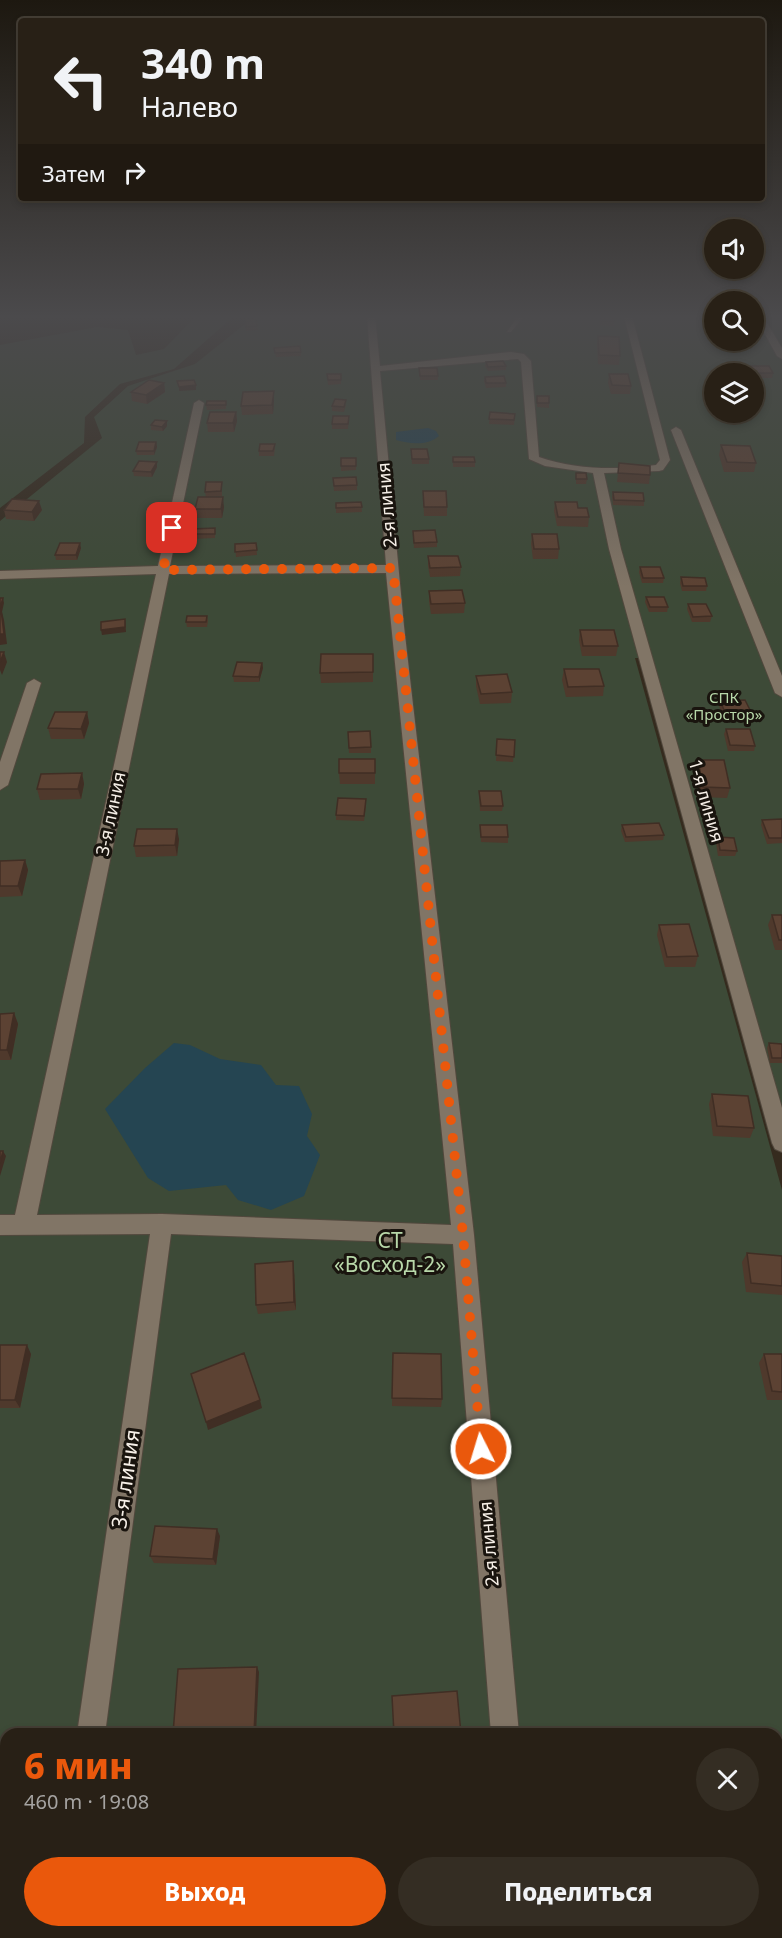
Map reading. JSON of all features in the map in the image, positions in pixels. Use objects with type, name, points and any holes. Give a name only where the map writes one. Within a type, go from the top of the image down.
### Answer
[{"type":"street","name":"3-я линия","points":[[24,1225],[198,406]]},
{"type":"street","name":"2-я линия","points":[[379,406],[393,568],[463,1235],[504,1728]]},
{"type":"street","points":[[530,406],[534,459],[546,465],[649,470],[659,468],[665,460],[651,406]]},
{"type":"street","points":[[676,430],[782,693]]},
{"type":"street","name":"1-я линия","points":[[597,469],[618,560],[782,1143]]},
{"type":"street","points":[[0,575],[163,570],[393,568]]},
{"type":"street","points":[[0,785],[34,683]]},
{"type":"street","points":[[0,1225],[162,1224],[463,1235]]},
{"type":"street","name":"3-я линия","points":[[92,1728],[162,1224]]},
{"type":"green space","points":[[0,406],[96,406],[85,417],[84,443],[0,508]]},
{"type":"green space","name":"СТ «Восход-2»","points":[[106,406],[704,406],[704,423],[764,423],[764,406],[782,406],[782,1113],[650,658],[635,658],[782,1190],[782,1728],[0,1728],[0,521],[102,438],[94,417]]},
{"type":"water","points":[[428,428],[436,431],[439,436],[418,443],[396,440],[396,432]]},
{"type":"water","points":[[174,1043],[190,1045],[220,1059],[261,1065],[276,1085],[299,1086],[312,1114],[307,1136],[320,1155],[304,1196],[271,1210],[238,1200],[226,1185],[169,1191],[148,1178],[105,1109],[145,1068]]},
{"type":"building","points":[[210,412],[236,412],[233,423],[207,423]]},
{"type":"building","points":[[490,412],[515,414],[514,420],[489,419]]},
{"type":"building","points":[[333,416],[349,416],[348,424],[332,424]]},
{"type":"building","points":[[155,420],[167,421],[162,427],[151,425]]},
{"type":"building","points":[[139,442],[156,442],[154,451],[136,451]]},
{"type":"building","points":[[260,444],[275,444],[273,451],[259,451]]},
{"type":"building","points":[[721,445],[750,446],[756,463],[727,462]]},
{"type":"building","points":[[411,449],[427,449],[429,459],[412,459]]},
{"type":"building","points":[[453,457],[474,457],[475,462],[453,462]]},
{"type":"building","points":[[341,458],[356,458],[356,466],[341,466]]},
{"type":"building","points":[[139,461],[157,462],[151,472],[133,471]]},
{"type":"building","points":[[619,463],[650,466],[650,475],[618,473]]},
{"type":"building","points":[[576,473],[586,473],[587,479],[576,479]]},
{"type":"building","points":[[356,477],[357,485],[334,486],[333,478]]},
{"type":"building","points":[[206,482],[222,482],[221,491],[205,492]]},
{"type":"building","points":[[423,491],[446,491],[447,507],[424,507]]},
{"type":"building","points":[[613,492],[643,493],[644,501],[614,500]]},
{"type":"building","points":[[198,497],[223,497],[221,509],[195,509]]},
{"type":"building","points":[[12,499],[39,501],[32,512],[4,510]]},
{"type":"building","points":[[361,502],[362,507],[336,508],[336,503]]},
{"type":"building","points":[[555,502],[577,502],[578,508],[587,508],[589,517],[558,517]]},
{"type":"building","points":[[215,528],[215,534],[191,534],[192,529]]},
{"type":"building","points":[[435,530],[437,542],[414,543],[413,531]]},
{"type":"building","points":[[532,534],[557,534],[559,549],[534,549]]},
{"type":"building","points":[[60,543],[80,543],[76,555],[55,555]]},
{"type":"building","points":[[256,543],[257,550],[235,552],[235,544]]},
{"type":"building","points":[[428,556],[458,556],[461,567],[430,568]]},
{"type":"building","points":[[640,567],[660,567],[664,578],[643,578]]},
{"type":"building","points":[[681,577],[705,578],[707,586],[683,586]]},
{"type":"building","points":[[462,590],[465,603],[431,604],[429,591]]},
{"type":"building","points":[[646,597],[664,597],[668,607],[650,607]]},
{"type":"building","points":[[688,604],[706,604],[712,616],[693,617]]},
{"type":"building","points":[[1,610],[4,634],[0,634]]},
{"type":"building","points":[[187,616],[207,616],[206,622],[186,622]]},
{"type":"building","points":[[125,619],[125,627],[101,630],[101,622]]},
{"type":"building","points":[[580,630],[614,630],[618,646],[583,646]]},
{"type":"building","points":[[321,654],[373,654],[373,672],[320,673]]},
{"type":"building","points":[[237,662],[262,663],[259,677],[233,676]]},
{"type":"building","points":[[564,669],[599,669],[604,686],[568,687]]},
{"type":"building","points":[[507,674],[512,692],[481,694],[476,676]]},
{"type":"building","points":[[745,700],[751,712],[725,712],[720,701]]},
{"type":"building","points":[[55,712],[87,712],[81,729],[48,728]]},
{"type":"building","points":[[726,729],[750,729],[755,746],[730,745]]},
{"type":"building","points":[[370,731],[371,747],[349,748],[348,732]]},
{"type":"building","points":[[497,739],[515,740],[514,757],[496,755]]},
{"type":"building","points":[[339,759],[375,759],[375,773],[339,773]]},
{"type":"building","points":[[698,760],[724,760],[730,788],[703,787]]},
{"type":"building","points":[[82,773],[78,789],[37,789],[41,774]]},
{"type":"building","points":[[479,791],[501,791],[503,806],[481,806]]},
{"type":"building","points":[[338,798],[366,799],[364,816],[336,815]]},
{"type":"building","points":[[782,819],[782,838],[769,838],[762,820]]},
{"type":"building","points":[[659,823],[664,835],[626,837],[622,825]]},
{"type":"building","points":[[480,825],[507,825],[508,837],[481,837]]},
{"type":"building","points":[[137,829],[177,829],[175,845],[134,846]]},
{"type":"building","points":[[718,837],[734,838],[737,851],[720,850]]},
{"type":"building","points":[[25,860],[18,886],[0,886],[0,861]]},
{"type":"building","points":[[772,915],[782,915],[782,940],[779,940]]},
{"type":"building","points":[[689,924],[698,956],[667,957],[659,925]]},
{"type":"building","points":[[14,1013],[7,1050],[0,1050],[0,1014]]},
{"type":"building","points":[[769,1043],[782,1044],[782,1058],[772,1058]]},
{"type":"building","points":[[712,1094],[748,1096],[754,1128],[717,1126]]},
{"type":"building","points":[[747,1253],[782,1256],[782,1286],[751,1283]]},
{"type":"building","points":[[293,1261],[294,1302],[256,1305],[255,1264]]},
{"type":"building","points":[[0,1345],[27,1345],[15,1400],[0,1400]]},
{"type":"building","points":[[244,1353],[260,1400],[206,1422],[191,1374]]},
{"type":"building","points":[[393,1353],[441,1354],[442,1399],[392,1398]]},
{"type":"building","points":[[764,1354],[782,1354],[782,1392],[772,1391]]},
{"type":"building","points":[[155,1526],[217,1529],[213,1559],[150,1556]]},
{"type":"building","points":[[257,1667],[254,1728],[173,1728],[178,1669]]},
{"type":"building","points":[[457,1691],[460,1728],[394,1728],[392,1696]]},
{"type":"route","points":[[172,528],[163,570],[393,568],[397,626],[463,1235],[481,1449]]},
{"type":"park label","name":"СПК «Простор»","points":[[724,706]]}]
